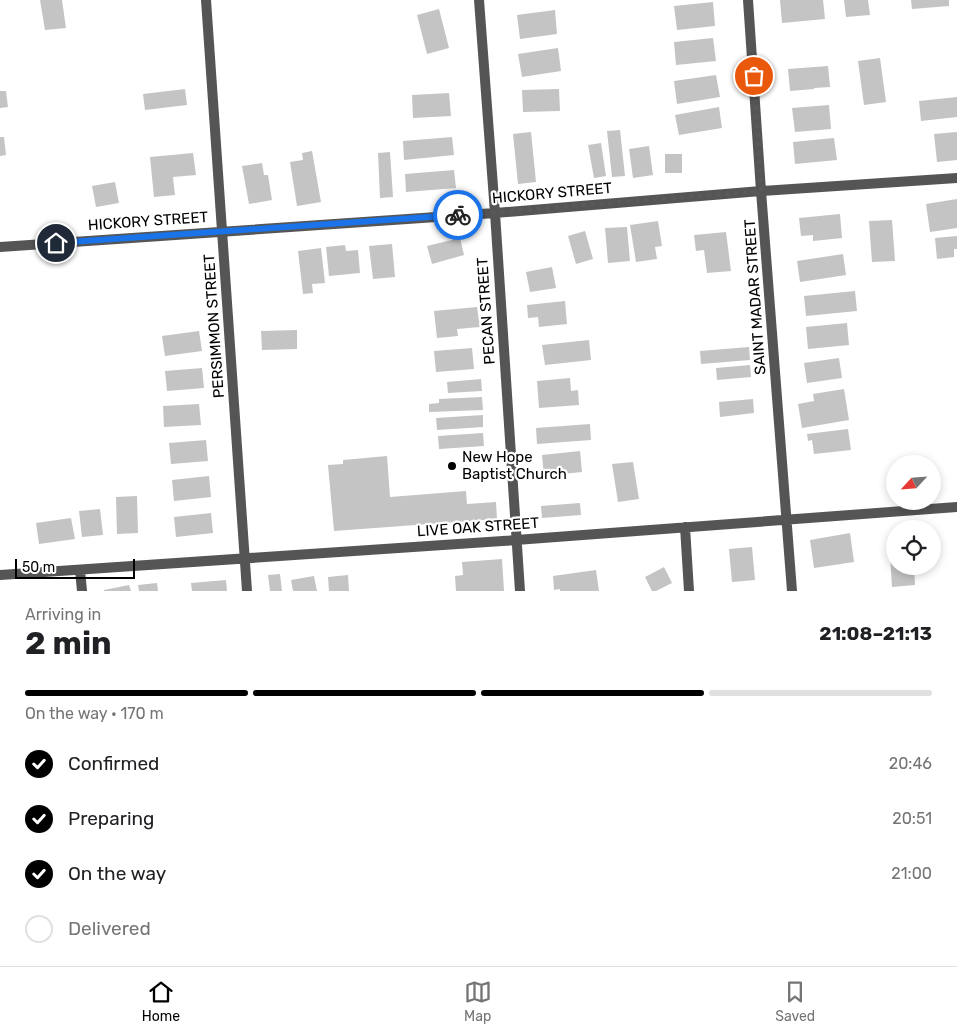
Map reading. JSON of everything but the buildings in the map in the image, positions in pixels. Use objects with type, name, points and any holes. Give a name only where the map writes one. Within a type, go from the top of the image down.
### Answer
[{"type":"street","name":"PERSIMMON STREET","points":[[206,0],[247,591]]},
{"type":"street","name":"PECAN STREET","points":[[479,0],[520,591]]},
{"type":"street","name":"SAINT MADAR STREET","points":[[748,0],[792,591]]},
{"type":"street","name":"HICKORY STREET","points":[[0,247],[495,213],[761,191],[957,178]]},
{"type":"street","name":"LIVE OAK STREET","points":[[0,575],[516,540],[957,507]]},
{"type":"street","points":[[685,527],[689,591]]},
{"type":"street","points":[[80,570],[82,591]]},
{"type":"way so far","points":[[458,215],[761,191],[754,76]]},
{"type":"place","name":"New Hope Baptist Church","points":[[452,466]]},
{"type":"route","points":[[56,243],[458,215]]}]
